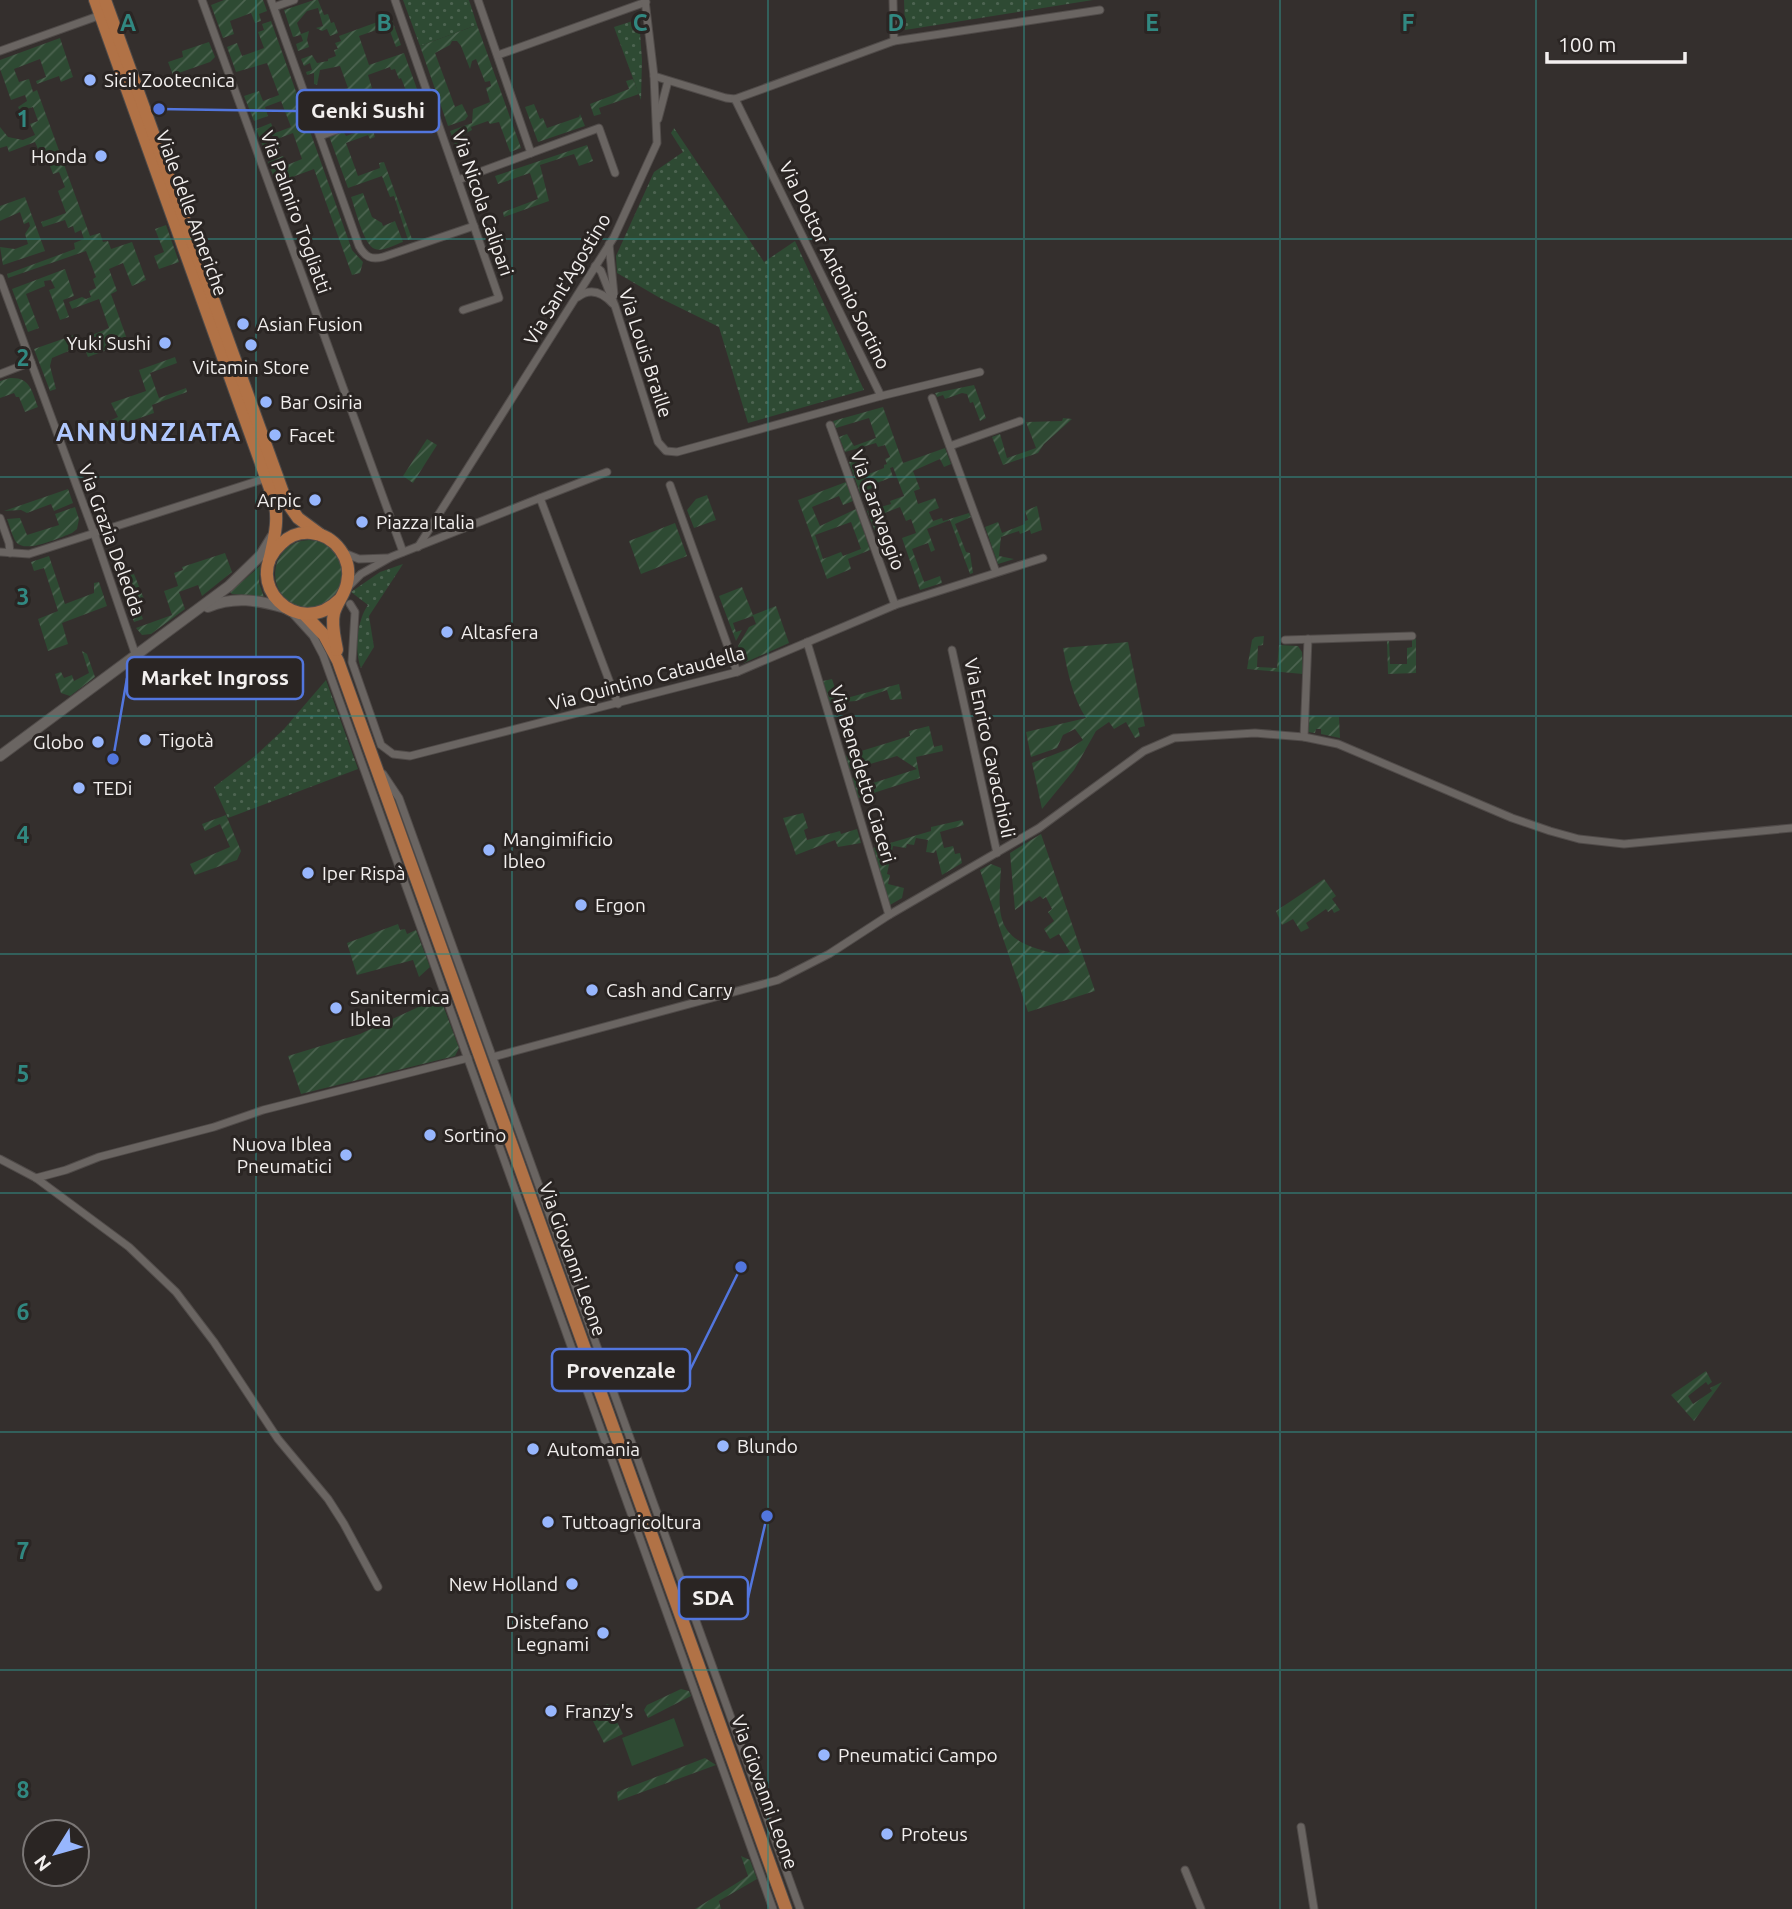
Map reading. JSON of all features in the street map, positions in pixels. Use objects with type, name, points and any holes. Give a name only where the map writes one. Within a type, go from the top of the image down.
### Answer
[{"type":"main road","name":"Viale delle Americhe","points":[[95,0],[276,505],[272,547]]},
{"type":"main road","name":"Viale delle Americhe","points":[[105,0],[286,501],[298,518],[321,535]]},
{"type":"main road","points":[[0,755],[190,616],[229,586],[272,547],[301,534],[321,535],[336,544],[342,551],[348,570],[345,597],[334,612],[332,626],[338,661]]},
{"type":"main road","points":[[272,547],[268,582],[272,592],[288,609]]},
{"type":"main road","points":[[190,616],[220,602],[246,599],[304,614],[324,611],[345,597]]},
{"type":"main road","points":[[304,614],[324,635],[338,661]]},
{"type":"main road","name":"Via Giovanni Leone","points":[[338,661],[786,1909]]},
{"type":"street","name":"Via Palmiro Togliatti","points":[[202,0],[402,552]]},
{"type":"street","points":[[294,0],[272,4],[359,246],[369,257],[383,257],[474,226]]},
{"type":"street","name":"Via Nicola Calipari","points":[[395,0],[499,298],[463,310]]},
{"type":"street","points":[[478,0],[531,153]]},
{"type":"street","points":[[893,0],[894,41]]},
{"type":"street","points":[[498,55],[645,1]]},
{"type":"street","name":"Via Sant'Agostino","points":[[418,547],[596,266],[657,143],[654,76],[645,1]]},
{"type":"street","points":[[654,76],[735,99],[894,41],[1100,10]]},
{"type":"street","points":[[0,51],[101,15]]},
{"type":"street","points":[[657,123],[668,80]]},
{"type":"street","points":[[320,136],[429,96]]},
{"type":"street","name":"Via Dottor Antonio Sortino","points":[[666,451],[677,452],[881,396],[735,99]]},
{"type":"street","points":[[458,180],[599,128],[615,173]]},
{"type":"street","points":[[609,244],[615,306]]},
{"type":"street","name":"Via Louis Braille","points":[[596,266],[601,271],[615,306],[658,442],[666,451]]},
{"type":"street","name":"Via Grazia Deledda","points":[[0,278],[94,533],[136,656]]},
{"type":"street","points":[[572,302],[583,293],[596,292],[603,294],[615,306]]},
{"type":"street","points":[[0,374],[31,362]]},
{"type":"street","points":[[881,396],[980,372]]},
{"type":"street","points":[[932,398],[996,572]]},
{"type":"street","points":[[950,446],[1020,421]]},
{"type":"street","name":"Via Caravaggio","points":[[831,425],[895,605]]},
{"type":"street","points":[[345,597],[361,574],[391,557],[607,472]]},
{"type":"street","points":[[0,552],[29,554],[267,478]]},
{"type":"street","points":[[670,485],[737,672]]},
{"type":"street","points":[[540,498],[618,704]]},
{"type":"street","points":[[0,518],[10,553]]},
{"type":"street","points":[[342,551],[359,559],[391,557]]},
{"type":"street","name":"Via Quintino Cataudella","points":[[345,597],[355,612],[352,662],[382,744],[393,754],[410,756],[737,672],[895,605],[1043,558]]},
{"type":"street","points":[[288,609],[313,636],[323,655],[773,1909]]},
{"type":"street","points":[[1286,640],[1412,636]]},
{"type":"street","points":[[1304,737],[1308,639]]},
{"type":"street","name":"Via Benedetto Ciaceri","points":[[807,642],[889,915]]},
{"type":"street","name":"Via Enrico Cavacchioli","points":[[952,650],[996,853]]},
{"type":"street","points":[[494,1057],[778,980],[829,954],[889,915],[1039,828],[1144,751],[1174,738],[1255,733],[1304,737],[1338,744],[1512,818],[1579,839],[1624,844],[1792,828]]},
{"type":"street","points":[[375,765],[399,798],[800,1909]]},
{"type":"street","points":[[36,1178],[99,1157],[214,1127],[264,1110],[468,1058]]},
{"type":"street","points":[[0,1159],[36,1178],[129,1247],[176,1292],[214,1342],[278,1438],[328,1499],[378,1587]]},
{"type":"street","points":[[1301,1827],[1314,1909]]},
{"type":"street","points":[[1185,1870],[1201,1909]]},
{"type":"green space","points":[[224,0],[263,0],[267,11],[259,14],[261,21],[255,23],[251,13],[230,21],[234,34],[223,38],[211,5]]},
{"type":"green space","points":[[318,0],[324,15],[328,14],[331,23],[334,22],[338,33],[330,36],[327,29],[322,31],[316,28],[323,26],[318,8],[307,11],[297,23],[301,34],[309,31],[309,47],[298,51],[296,44],[303,41],[301,35],[293,37],[284,10]]},
{"type":"green space","points":[[403,0],[469,0],[477,25],[420,46]]},
{"type":"green space","points":[[904,0],[1093,0],[905,30]]},
{"type":"green space","points":[[391,17],[401,45],[396,47],[388,26],[359,36],[369,65],[404,53],[417,89],[407,93],[401,78],[399,79],[395,69],[391,70],[390,67],[368,75],[372,88],[360,93],[362,100],[331,112],[328,102],[343,97],[344,89],[348,88],[340,66],[320,70],[317,85],[314,84],[314,73],[307,75],[306,72],[312,70],[310,63],[304,66],[301,59],[312,55],[317,63],[328,61],[336,56],[334,50],[338,49],[335,43],[341,41],[339,36]]},
{"type":"green space","points":[[639,19],[642,60],[641,100],[614,27]]},
{"type":"green space","points":[[271,21],[352,250],[363,262],[360,273],[352,275],[314,169],[276,183],[268,162],[283,156],[287,165],[302,159],[293,133],[277,139],[280,148],[266,154],[256,129],[271,123],[275,133],[291,127],[281,101],[265,107],[268,116],[254,121],[244,96],[259,91],[263,101],[279,95],[267,63],[236,72],[227,47],[237,43],[242,56],[264,48],[258,32],[264,30],[262,24]]},
{"type":"green space","points":[[477,25],[521,148],[510,152],[499,122],[490,124],[488,121],[471,127],[472,130],[464,134],[471,155],[460,158],[450,131],[472,123],[473,109],[490,102],[486,88],[491,86],[490,81],[485,82],[476,59],[472,61],[470,69],[457,41],[452,41],[450,45],[435,53],[455,107],[462,104],[468,116],[465,120],[448,126],[420,46]]},
{"type":"green space","points":[[60,38],[73,77],[61,82],[59,76],[37,84],[36,81],[46,77],[40,59],[14,69],[19,82],[29,79],[33,92],[37,90],[90,236],[100,233],[103,242],[108,241],[111,249],[132,242],[146,280],[132,286],[123,263],[109,269],[117,291],[111,294],[128,342],[88,357],[83,345],[52,358],[50,366],[56,389],[50,391],[34,349],[77,334],[80,340],[109,328],[99,299],[72,309],[69,302],[91,297],[89,291],[96,288],[93,279],[96,277],[86,251],[8,278],[7,274],[75,249],[74,243],[84,239],[81,230],[75,233],[73,226],[68,228],[65,220],[43,227],[41,222],[66,213],[58,191],[65,187],[59,172],[53,174],[50,166],[54,164],[51,154],[47,155],[44,147],[38,149],[35,142],[9,152],[7,146],[0,148],[0,127],[8,137],[23,140],[35,135],[30,124],[38,121],[33,107],[20,111],[18,107],[27,101],[25,95],[11,100],[0,69],[0,60]]},
{"type":"green space","points":[[209,42],[215,57],[210,62],[173,75],[168,62],[183,57],[182,51]]},
{"type":"green space","points":[[633,79],[639,94],[599,108],[601,114],[594,116],[590,104],[629,89],[626,81]]},
{"type":"green space","points":[[534,104],[547,128],[579,117],[580,114],[585,126],[538,142],[525,107]]},
{"type":"green space","points":[[372,127],[375,137],[370,139],[368,135],[346,143],[358,176],[380,168],[379,163],[384,162],[412,239],[408,240],[394,196],[390,197],[382,176],[348,188],[329,136],[343,131],[346,136]]},
{"type":"green space","points":[[674,128],[764,262],[795,241],[864,390],[748,423],[719,327],[617,273],[616,256],[654,172],[683,152],[671,133]]},
{"type":"green space","points":[[587,145],[593,161],[579,166],[574,154],[540,165],[549,201],[504,217],[503,212],[538,199],[530,173],[498,184],[495,176]]},
{"type":"green space","points":[[363,193],[372,217],[383,226],[395,221],[403,242],[382,249],[371,246],[351,197]]},
{"type":"green space","points":[[25,197],[45,251],[3,265],[0,247],[15,249],[28,244],[25,234],[30,226],[29,222],[24,224],[20,212],[0,221],[0,206]]},
{"type":"green space","points":[[166,225],[179,262],[159,269],[154,256],[164,252],[155,229]]},
{"type":"green space","points":[[65,269],[74,296],[63,300],[69,317],[60,320],[49,290],[55,288],[51,280],[44,281],[45,286],[26,294],[39,328],[28,332],[12,289]]},
{"type":"green space","points":[[175,357],[177,363],[150,373],[159,398],[186,388],[187,392],[152,405],[154,413],[100,432],[98,426],[118,417],[111,403],[146,391],[139,370]]},
{"type":"green space","points":[[10,378],[26,383],[38,407],[25,412],[19,397],[14,393],[0,398],[0,381]]},
{"type":"green space","points":[[974,385],[986,418],[980,421],[967,394],[945,399],[943,395],[937,397],[935,393]]},
{"type":"green space","points":[[883,407],[903,463],[945,448],[951,464],[944,467],[940,459],[913,471],[920,489],[914,491],[918,504],[935,498],[939,508],[929,512],[933,521],[942,518],[943,521],[969,513],[971,517],[955,524],[966,552],[970,553],[973,573],[970,574],[950,520],[927,529],[935,550],[931,552],[928,543],[912,549],[924,582],[940,576],[942,583],[920,590],[902,538],[916,533],[911,519],[906,521],[900,507],[877,516],[881,528],[875,531],[867,511],[891,504],[890,501],[904,496],[893,467],[890,468],[893,477],[871,485],[872,488],[860,493],[849,462],[857,459],[864,476],[884,468],[887,464],[885,459],[890,457],[885,445],[878,447],[876,443],[845,452],[839,437],[847,434],[854,446],[876,438],[869,418],[836,428],[833,421]]},
{"type":"green space","points":[[1063,418],[1072,419],[1044,444],[1038,453],[1003,465],[992,437],[1000,434],[1007,458],[1036,448],[1026,422],[1062,421]]},
{"type":"green space","points":[[427,439],[437,445],[413,483],[403,476]]},
{"type":"green space","points":[[846,482],[853,501],[843,505],[839,496],[812,507],[820,526],[856,509],[870,550],[848,559],[851,569],[827,579],[798,500]],"holes":[[[851,522],[861,549],[843,556],[841,552],[823,559],[815,535]]]},
{"type":"green space","points":[[68,489],[73,503],[54,511],[51,504],[27,513],[21,510],[4,511]]},
{"type":"green space","points":[[707,495],[716,520],[694,528],[687,510],[696,499]]},
{"type":"green space","points":[[1037,506],[1042,530],[1031,534],[1030,530],[1020,534],[1019,531],[1001,537],[999,556],[1014,559],[998,564],[985,527],[998,522],[1002,533],[1025,524],[1028,520],[1025,511]]},
{"type":"green space","points":[[75,507],[79,519],[77,529],[34,546],[16,542],[7,519],[20,518],[27,535],[59,525],[55,514]]},
{"type":"green space","points":[[675,523],[687,556],[641,574],[629,541]]},
{"type":"green space","points":[[309,540],[322,543],[333,550],[340,561],[343,574],[340,587],[333,598],[322,605],[309,608],[296,605],[285,598],[278,587],[275,574],[278,561],[285,550],[296,543]]},
{"type":"green space","points":[[225,553],[232,572],[202,596],[198,585],[179,592],[185,609],[151,634],[142,635],[136,628],[172,615],[164,591],[178,586],[174,573],[183,570],[182,567]]},
{"type":"green space","points":[[49,556],[65,604],[94,593],[94,583],[99,582],[107,606],[62,623],[68,644],[48,651],[38,619],[58,611],[44,568],[34,571],[31,562]]},
{"type":"green space","points":[[403,564],[369,616],[374,647],[361,668],[358,635],[361,619],[368,605],[351,592],[380,572]]},
{"type":"green space","points":[[260,566],[259,583],[264,597],[230,592]]},
{"type":"green space","points":[[134,574],[144,599],[140,600],[142,607],[139,608],[143,619],[134,622],[119,579]]},
{"type":"green space","points":[[742,587],[753,615],[776,606],[789,643],[744,663],[738,646],[749,627],[756,624],[753,616],[733,623],[736,632],[742,630],[736,641],[719,596]]},
{"type":"green space","points":[[1264,636],[1263,645],[1258,646],[1257,667],[1277,668],[1279,645],[1298,646],[1302,652],[1303,674],[1247,669],[1252,640]]},
{"type":"green space","points":[[1412,639],[1416,639],[1416,673],[1388,674],[1387,640],[1390,664],[1407,664],[1407,648],[1412,647]]},
{"type":"green space","points":[[1128,642],[1145,726],[1138,728],[1140,736],[1135,738],[1126,722],[1114,729],[1109,722],[1096,731],[1074,770],[1042,809],[1032,763],[1071,748],[1083,740],[1075,729],[1063,735],[1057,748],[1031,757],[1026,732],[1086,718],[1074,693],[1063,648]]},
{"type":"green space","points":[[82,651],[87,654],[95,677],[70,696],[61,693],[55,674],[61,672],[64,678],[72,675],[74,681],[89,673]]},
{"type":"green space","points":[[832,679],[839,700],[899,684],[902,699],[890,700],[887,690],[856,701],[830,703],[823,681]]},
{"type":"green space","points":[[326,680],[358,769],[228,818],[214,787],[255,756],[284,729]]},
{"type":"green space","points":[[1308,716],[1339,717],[1340,738],[1321,734],[1321,729],[1316,729],[1315,733],[1308,732]]},
{"type":"green space","points":[[929,726],[934,747],[942,745],[943,751],[916,757],[920,778],[858,798],[852,778],[859,777],[873,783],[917,769],[897,756],[850,770],[845,756],[910,736],[909,731]]},
{"type":"green space","points":[[803,813],[808,828],[804,830],[807,840],[857,829],[861,843],[838,847],[835,840],[796,855],[783,818]]},
{"type":"green space","points":[[226,815],[241,851],[237,860],[195,875],[190,864],[230,847],[220,824],[205,831],[202,824]]},
{"type":"green space","points":[[962,820],[964,825],[940,832],[944,848],[953,846],[955,854],[960,853],[962,863],[942,875],[936,850],[934,853],[926,852],[928,840],[916,838],[914,845],[907,844],[906,848],[893,846],[887,874],[890,875],[888,884],[904,888],[902,898],[890,905],[873,848],[931,831],[931,827]]},
{"type":"green space","points":[[1041,834],[1095,991],[1028,1012],[980,870],[991,864],[1001,868],[1000,908],[1006,928],[1013,936],[1023,943],[1050,953],[1070,952],[1059,934],[1050,939],[1044,929],[1054,921],[1048,912],[1052,909],[1046,897],[1043,899],[1040,896],[1031,902],[1029,900],[1015,910],[1010,853]]},
{"type":"green space","points":[[1324,879],[1336,896],[1332,899],[1340,910],[1334,913],[1332,909],[1328,912],[1326,909],[1306,923],[1309,928],[1301,932],[1293,919],[1282,925],[1276,911]]},
{"type":"green space","points":[[398,924],[400,930],[405,929],[407,934],[416,930],[430,967],[419,977],[413,960],[357,975],[347,943]]},
{"type":"green space","points":[[440,997],[459,1048],[455,1056],[301,1094],[288,1056],[360,1034]]},
{"type":"green space","points":[[1706,1371],[1712,1382],[1708,1385],[1706,1382],[1688,1396],[1693,1404],[1712,1391],[1710,1388],[1722,1382],[1694,1421],[1671,1395]]},
{"type":"green space","points":[[681,1689],[689,1691],[691,1696],[648,1718],[644,1710],[647,1705]]},
{"type":"green space","points":[[608,1704],[623,1734],[604,1743],[593,1721],[596,1717],[594,1710]]},
{"type":"green space","points":[[674,1718],[684,1746],[632,1766],[622,1738]]},
{"type":"green space","points":[[705,1758],[716,1765],[618,1801],[617,1792]]},
{"type":"green space","points":[[741,1856],[750,1860],[757,1879],[719,1901],[721,1909],[695,1909],[748,1876]]},
{"type":"place","name":"Sicil Zootecnica","points":[[90,80]]},
{"type":"place","name":"Genki Sushi","points":[[159,109]]},
{"type":"place","name":"Honda","points":[[101,156]]},
{"type":"place","name":"Asian Fusion","points":[[243,324]]},
{"type":"place","name":"Yuki Sushi","points":[[165,343]]},
{"type":"place","name":"Vitamin Store","points":[[251,345]]},
{"type":"place","name":"Bar Osiria","points":[[266,402]]},
{"type":"place","name":"Facet","points":[[275,435]]},
{"type":"place","name":"Arpic","points":[[315,500]]},
{"type":"place","name":"Piazza Italia","points":[[362,522]]},
{"type":"place","name":"Altasfera","points":[[447,632]]},
{"type":"place","name":"Tigotà","points":[[145,740]]},
{"type":"place","name":"Globo","points":[[98,742]]},
{"type":"place","name":"Market Ingross","points":[[113,759]]},
{"type":"place","name":"TEDi","points":[[79,788]]},
{"type":"place","name":"Mangimificio Ibleo","points":[[489,850]]},
{"type":"place","name":"Iper Rispà","points":[[308,873]]},
{"type":"place","name":"Ergon","points":[[581,905]]},
{"type":"place","name":"Cash and Carry","points":[[592,990]]},
{"type":"place","name":"Sanitermica Iblea","points":[[336,1008]]},
{"type":"place","name":"Sortino","points":[[430,1135]]},
{"type":"place","name":"Nuova Iblea Pneumatici","points":[[346,1155]]},
{"type":"place","name":"Provenzale","points":[[741,1267]]},
{"type":"place","name":"Blundo","points":[[723,1446]]},
{"type":"place","name":"Automania","points":[[533,1449]]},
{"type":"place","name":"SDA","points":[[767,1516]]},
{"type":"place","name":"Tuttoagricoltura","points":[[548,1522]]},
{"type":"place","name":"New Holland","points":[[572,1584]]},
{"type":"place","name":"Distefano Legnami","points":[[603,1633]]},
{"type":"place","name":"Franzy's","points":[[551,1711]]},
{"type":"place","name":"Pneumatici Campo","points":[[824,1755]]},
{"type":"place","name":"Proteus","points":[[887,1834]]},
{"type":"district","name":"ANNUNZIATA","points":[[149,431]]}]
